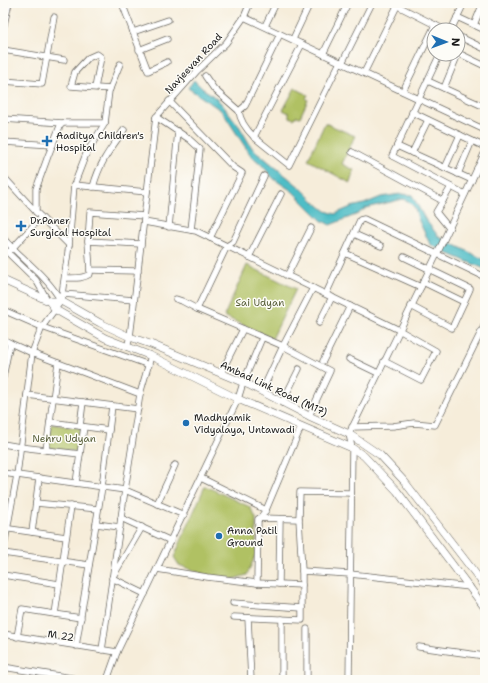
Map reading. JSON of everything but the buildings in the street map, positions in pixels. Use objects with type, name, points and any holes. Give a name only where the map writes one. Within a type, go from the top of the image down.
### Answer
[{"type":"main road","name":"Ambad Link Road (M17)","points":[[3,280],[49,301],[62,297],[100,323],[130,337],[153,345],[262,391],[282,403],[309,416],[351,431],[380,455],[404,481],[485,586]]},
{"type":"main road","points":[[49,301],[56,310],[104,338],[151,356],[238,399],[352,448],[364,456],[397,491],[485,608]]},
{"type":"street","points":[[3,29],[9,3]]},
{"type":"street","points":[[122,3],[148,71],[167,62]]},
{"type":"street","name":"Navjeevan Road","points":[[156,116],[197,71],[226,43],[244,17],[250,3]]},
{"type":"street","points":[[265,26],[276,3]]},
{"type":"street","points":[[292,39],[310,3]]},
{"type":"street","points":[[323,54],[348,3]]},
{"type":"street","points":[[205,76],[214,89],[239,111],[240,117],[249,132],[289,165],[372,3]]},
{"type":"street","points":[[455,22],[464,3]]},
{"type":"street","points":[[474,25],[483,3]]},
{"type":"street","points":[[364,73],[394,4],[429,22]]},
{"type":"street","points":[[3,81],[42,84],[54,17]]},
{"type":"street","points":[[244,17],[485,130]]},
{"type":"street","points":[[457,17],[485,30]]},
{"type":"street","points":[[133,32],[168,20]]},
{"type":"street","points":[[239,111],[245,106],[280,34]]},
{"type":"street","points":[[139,50],[166,39]]},
{"type":"street","points":[[466,40],[485,49]]},
{"type":"street","points":[[254,137],[302,44]]},
{"type":"street","points":[[403,91],[426,44]]},
{"type":"street","points":[[3,50],[64,60]]},
{"type":"street","points":[[95,88],[101,57],[97,54],[88,58],[75,72],[70,86],[95,88],[110,89]]},
{"type":"street","points":[[466,57],[485,66]]},
{"type":"street","points":[[436,62],[392,156],[465,194]]},
{"type":"street","points":[[444,88],[454,62]]},
{"type":"street","points":[[89,565],[3,553],[5,529],[17,475],[32,354],[42,327],[56,310],[62,297],[66,278],[74,185],[86,154],[105,122],[110,89],[120,64]]},
{"type":"street","points":[[428,81],[485,108]]},
{"type":"street","points":[[169,102],[233,167],[242,173],[210,238]]},
{"type":"street","points":[[412,112],[485,147]]},
{"type":"street","points":[[127,347],[130,337],[156,116],[200,149],[191,230]]},
{"type":"street","points":[[3,119],[63,123],[105,122]]},
{"type":"street","points":[[412,153],[428,120]]},
{"type":"street","points":[[36,212],[36,189],[52,145],[63,123]]},
{"type":"street","points":[[93,187],[97,173],[104,158],[124,130]]},
{"type":"street","points":[[170,226],[178,132]]},
{"type":"street","points":[[445,168],[460,135]]},
{"type":"street","points":[[458,174],[472,141]]},
{"type":"street","points":[[3,142],[52,145]]},
{"type":"street","points":[[396,146],[472,180]]},
{"type":"street","points":[[352,152],[443,201]]},
{"type":"street","points":[[349,680],[351,431],[399,330],[438,253],[485,152]]},
{"type":"street","points":[[477,168],[485,173]]},
{"type":"street","points":[[3,176],[69,245]]},
{"type":"street","points":[[197,309],[227,246],[233,242],[264,176]]},
{"type":"street","points":[[74,185],[147,192]]},
{"type":"street","points":[[449,228],[436,212],[451,187]]},
{"type":"street","points":[[249,257],[281,194]]},
{"type":"street","points":[[66,278],[82,278],[90,274],[88,240],[90,212],[144,219],[196,231],[399,330],[436,351],[421,380],[384,361]]},
{"type":"street","points":[[10,250],[41,217]]},
{"type":"street","points":[[326,294],[360,220],[364,219],[438,253],[485,277]]},
{"type":"street","points":[[287,276],[311,228]]},
{"type":"street","points":[[354,234],[380,246]]},
{"type":"street","points":[[3,238],[10,250],[36,280],[49,301]]},
{"type":"street","points":[[88,240],[141,244]]},
{"type":"street","points":[[3,248],[10,250],[38,272],[62,297],[134,300]]},
{"type":"street","points":[[345,253],[464,302]]},
{"type":"street","points":[[404,257],[470,289],[452,328],[411,306]]},
{"type":"street","points":[[90,270],[138,271]]},
{"type":"street","points":[[262,391],[313,288]]},
{"type":"street","points":[[320,323],[332,297]]},
{"type":"street","points":[[176,299],[283,346],[330,372],[309,416]]},
{"type":"street","points":[[323,361],[350,306]]},
{"type":"street","points":[[3,310],[42,327],[149,365]]},
{"type":"street","points":[[351,431],[414,423],[435,425],[485,324]]},
{"type":"street","points":[[221,373],[243,329]]},
{"type":"street","points":[[107,680],[117,652],[184,515],[238,399],[243,383],[262,338]]},
{"type":"street","points":[[3,339],[32,354],[140,394]]},
{"type":"street","points":[[3,377],[10,343]]},
{"type":"street","points":[[102,650],[140,394],[151,356]]},
{"type":"street","points":[[349,359],[378,373]]},
{"type":"street","points":[[46,450],[58,363]]},
{"type":"street","points":[[282,403],[299,369]]},
{"type":"street","points":[[27,395],[138,409]]},
{"type":"street","points":[[76,483],[80,454],[83,402]]},
{"type":"street","points":[[76,646],[102,487],[112,406]]},
{"type":"street","points":[[50,422],[108,430]]},
{"type":"street","points":[[257,582],[258,519],[266,510],[301,427]]},
{"type":"street","points":[[3,444],[80,454]]},
{"type":"street","points":[[157,504],[175,465]]},
{"type":"street","points":[[3,472],[126,490],[184,515]]},
{"type":"street","points":[[32,532],[39,478]]},
{"type":"street","points":[[201,478],[266,510]]},
{"type":"street","points":[[234,617],[302,620],[302,571],[299,520],[300,492],[351,493]]},
{"type":"street","points":[[36,503],[98,510]]},
{"type":"street","points":[[55,614],[71,506]]},
{"type":"street","points":[[121,518],[171,541]]},
{"type":"street","points":[[260,518],[299,520]]},
{"type":"street","points":[[279,584],[280,519]]},
{"type":"street","points":[[96,524],[120,527]]},
{"type":"street","points":[[112,578],[142,527]]},
{"type":"street","points":[[5,529],[66,537]]},
{"type":"street","points":[[157,569],[207,577],[302,585]]},
{"type":"street","points":[[302,571],[350,574],[470,587]]},
{"type":"street","points":[[3,575],[59,584]]},
{"type":"street","points":[[112,578],[145,594]]},
{"type":"street","points":[[233,604],[302,608]]},
{"type":"street","points":[[16,637],[22,609],[81,618]]},
{"type":"street","points":[[248,618],[251,680]]},
{"type":"street","points":[[282,619],[282,680]]},
{"type":"street","points":[[307,629],[307,680]]},
{"type":"street","name":"M 22","points":[[3,634],[117,652]]},
{"type":"street","points":[[419,647],[485,656]]},
{"type":"street","points":[[3,667],[84,680]]},
{"type":"green space","points":[[295,88],[308,95],[306,98],[308,100],[300,117],[296,116],[294,119],[289,117],[289,113],[283,110]]},
{"type":"green space","points":[[325,123],[355,136],[342,164],[354,170],[350,183],[308,160]]},
{"type":"green space","name":"Sai Udyan","points":[[247,265],[296,289],[272,339],[224,316]]},
{"type":"green space","name":"Nehru Udyan","points":[[51,424],[81,428],[78,452],[47,448]]},
{"type":"green space","name":"Anna Patil Ground","points":[[205,486],[250,507],[256,518],[256,554],[247,575],[227,581],[205,575],[179,565],[174,557]]},
{"type":"water","points":[[194,80],[221,103],[239,126],[252,148],[326,211],[335,214],[381,197],[401,194],[412,195],[425,219],[439,237],[485,260],[485,269],[444,252],[430,244],[418,219],[415,208],[408,201],[403,199],[366,208],[358,214],[330,225],[321,220],[292,191],[274,179],[260,163],[251,156],[222,111],[188,88]]},
{"type":"place","name":"Aaditya Children's Hospital","points":[[47,141]]},
{"type":"place","name":"Dr.Paner Surgical Hospital","points":[[21,226]]},
{"type":"place","name":"Madhyamik Vidyalaya, Untawadi","points":[[186,423]]},
{"type":"place","name":"Anna Patil Ground","points":[[219,536]]}]
